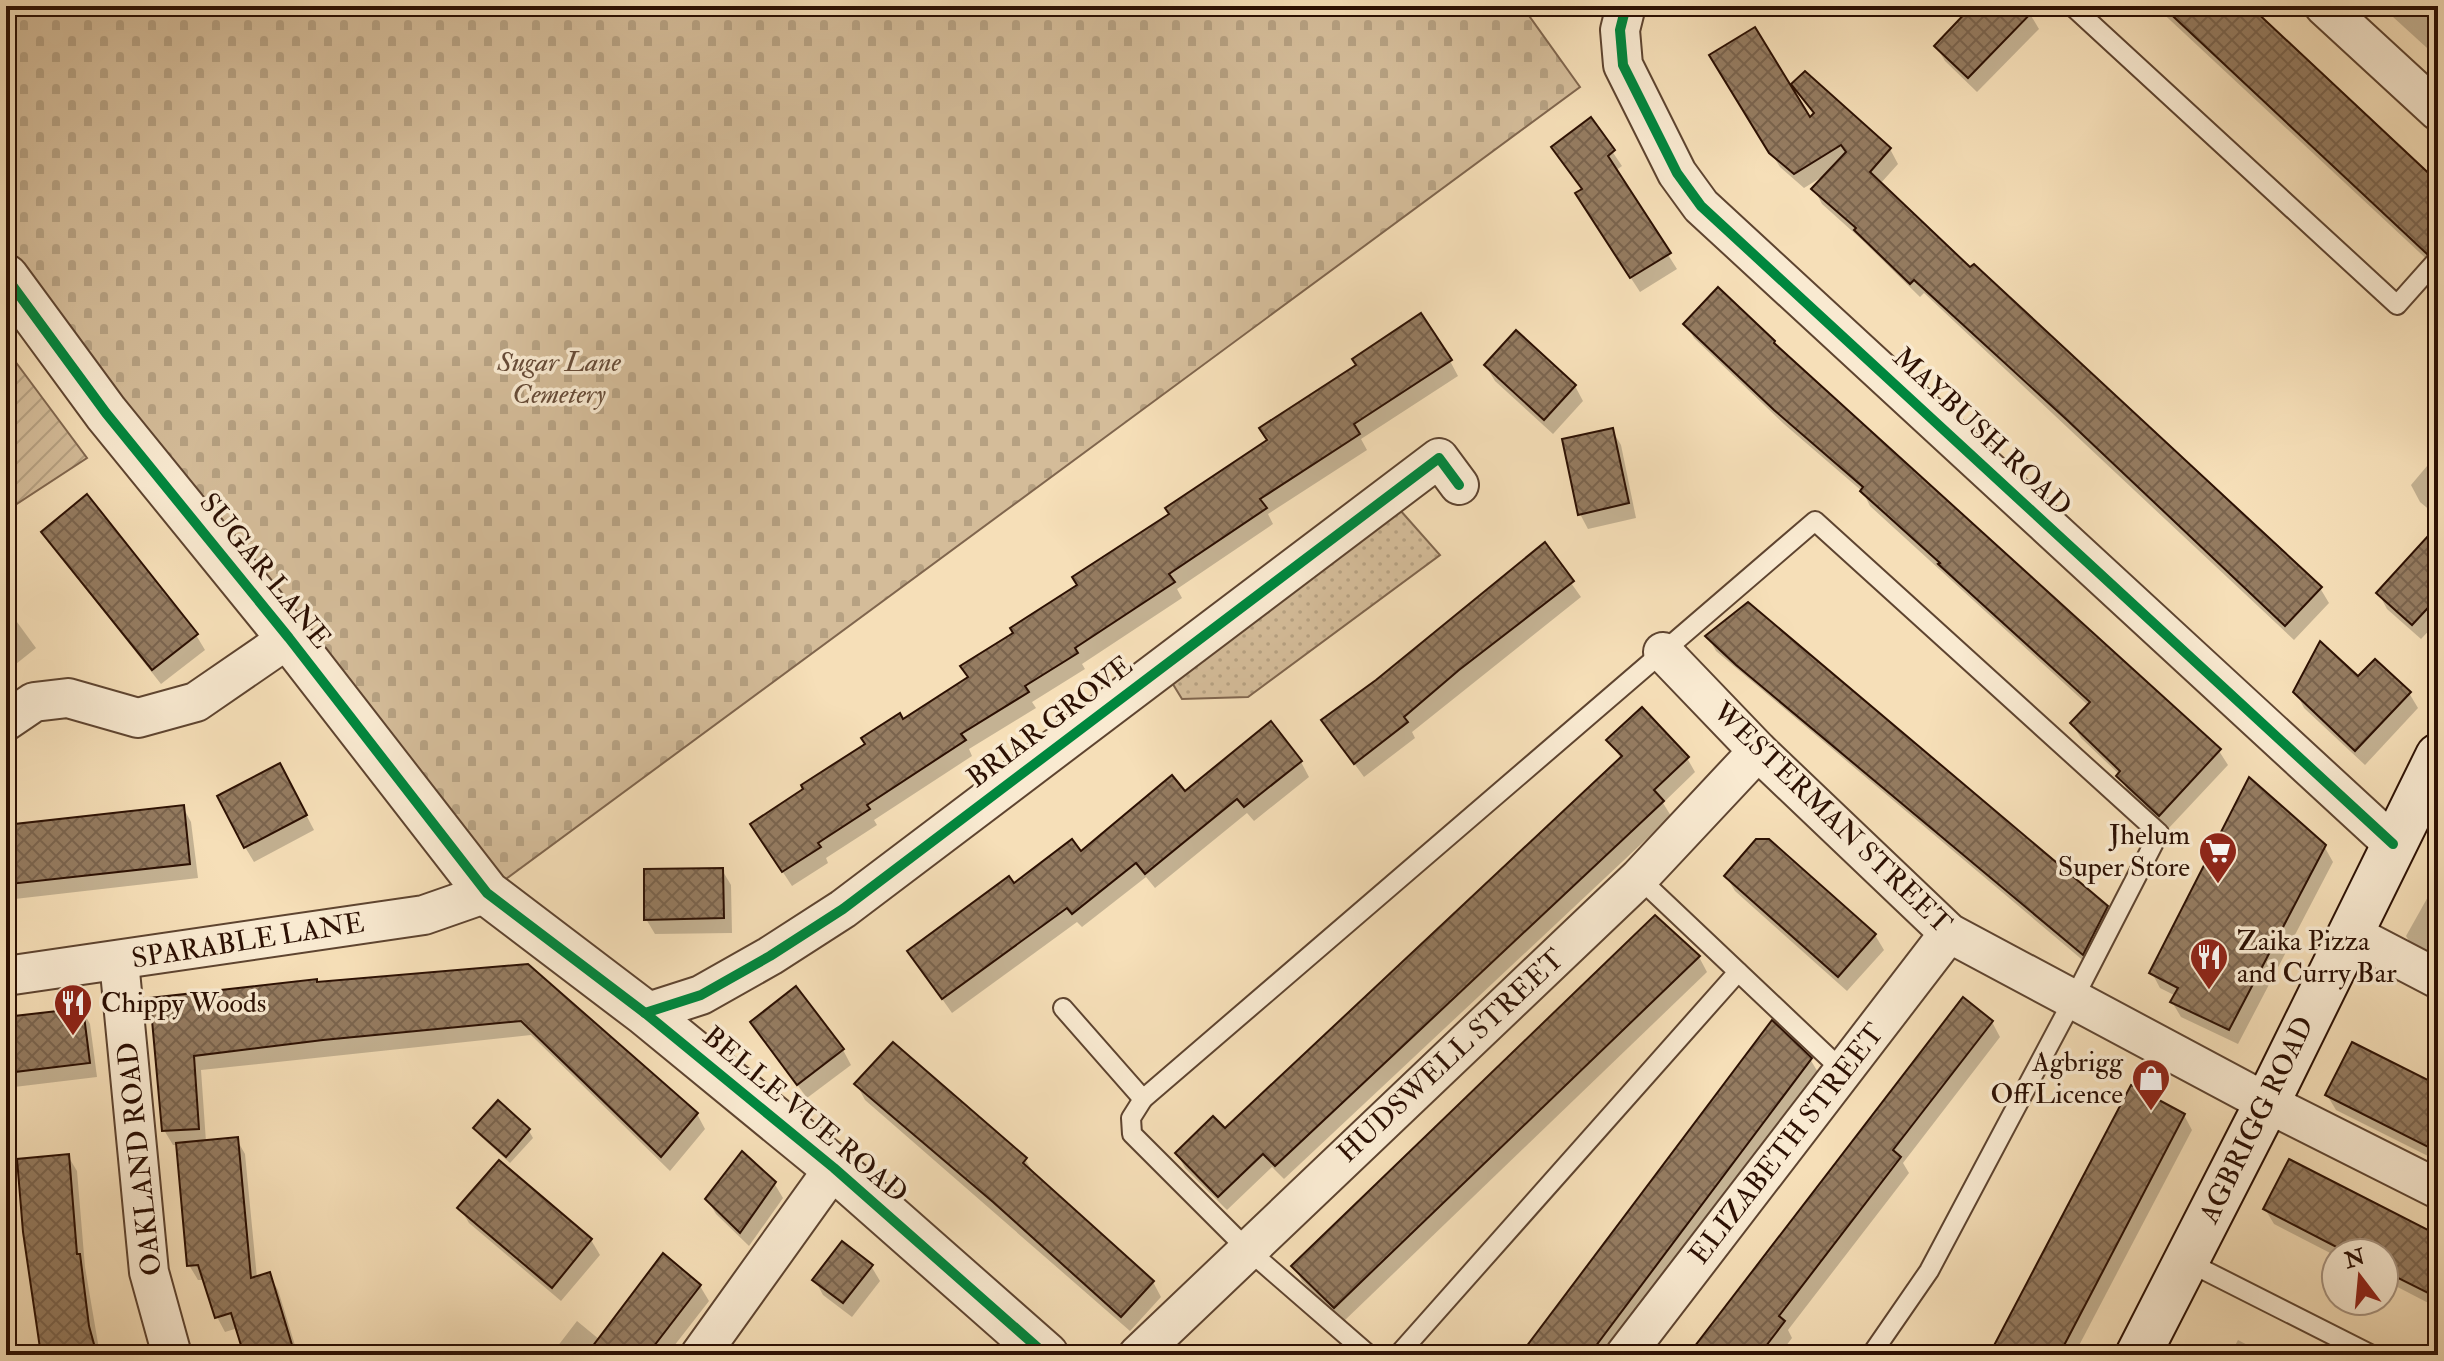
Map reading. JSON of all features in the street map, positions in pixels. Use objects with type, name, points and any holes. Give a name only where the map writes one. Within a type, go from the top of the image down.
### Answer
[{"type":"street","name":"MAYBUSH ROAD","points":[[1626,6],[1620,30],[1623,65],[1677,173],[1701,206],[2393,844]]},
{"type":"street","points":[[2324,6],[2438,111]]},
{"type":"street","name":"SUGAR LANE","points":[[6,277],[106,413],[289,638],[487,893]]},
{"type":"street","name":"BRIAR GROVE","points":[[645,1013],[701,995],[843,909],[1439,458],[1459,485]]},
{"type":"street","points":[[6,721],[34,702],[68,698],[138,718],[196,702],[289,638]]},
{"type":"street","name":"WESTERMAN STREET","points":[[1663,652],[1758,751],[1949,933],[2267,1103],[2438,1189]]},
{"type":"street","name":"HUDSWELL STREET","points":[[1138,1355],[1639,878],[1758,751]]},
{"type":"street","name":"AGBRIGG ROAD","points":[[2138,1355],[2436,763]]},
{"type":"street","name":"BELLE VUE ROAD","points":[[487,893],[645,1013],[834,1168],[1046,1355]]},
{"type":"street","name":"SPARABLE LANE","points":[[6,976],[424,915],[487,893]]},
{"type":"street","name":"ELIZABETH STREET","points":[[1625,1355],[1949,933]]},
{"type":"street","points":[[2350,933],[2438,979]]},
{"type":"street","name":"OAKLAND ROAD","points":[[119,961],[149,1272],[172,1355]]},
{"type":"street","points":[[700,1355],[834,1168]]},
{"type":"lane","points":[[2072,6],[2397,305],[2438,259]]},
{"type":"lane","points":[[1369,1355],[1247,1249],[1132,1134],[1131,1118],[1143,1099],[1815,521],[2159,833],[1929,1271],[1871,1355]]},
{"type":"lane","points":[[1639,878],[1843,1071]]},
{"type":"lane","points":[[1398,1355],[1738,972]]},
{"type":"lane","points":[[1063,1008],[1143,1099]]},
{"type":"lane","points":[[2186,1261],[2372,1355]]},
{"type":"green space","name":"Sugar Lane Cemetery","points":[[6,6],[1522,6],[1580,87],[487,893],[6,280]]},
{"type":"green space","points":[[6,349],[87,458],[6,511]]},
{"type":"green space","points":[[1400,510],[1440,555],[1248,697],[1182,699],[1171,681]]},
{"type":"building","points":[[1972,6],[2038,6],[1968,78],[1934,46]]},
{"type":"building","points":[[2162,6],[2250,6],[2438,182],[2438,247],[2427,254]]},
{"type":"building","points":[[1755,27],[1810,117],[1814,113],[1791,84],[1805,71],[1891,148],[1870,172],[1970,267],[1974,264],[2322,587],[2285,626],[2066,419],[1914,280],[1910,284],[1854,230],[1856,228],[1811,189],[1846,152],[1841,145],[1794,174],[1769,153],[1709,55]]},
{"type":"building","points":[[1591,117],[1615,150],[1608,156],[1671,253],[1630,278],[1575,193],[1582,189],[1551,147]]},
{"type":"building","points":[[1718,287],[1774,343],[2221,749],[2159,816],[2116,776],[2120,771],[2070,723],[2090,702],[1860,491],[1863,487],[1774,410],[1683,324]]},
{"type":"building","points":[[1421,313],[1452,360],[1354,424],[1360,434],[1260,499],[1267,508],[1169,574],[1175,582],[1075,648],[1078,653],[1025,686],[1029,692],[961,734],[966,740],[867,805],[870,809],[818,843],[821,847],[782,872],[750,824],[803,789],[801,785],[865,744],[861,738],[900,713],[903,719],[968,677],[960,666],[1013,633],[1010,628],[1077,585],[1072,577],[1169,514],[1165,508],[1267,440],[1259,428],[1356,365],[1352,359]]},
{"type":"building","points":[[1516,330],[1576,385],[1544,420],[1484,365]]},
{"type":"building","points":[[1613,428],[1629,503],[1578,515],[1562,439]]},
{"type":"building","points":[[87,494],[198,634],[152,670],[41,532]]},
{"type":"building","points":[[2438,525],[2438,597],[2412,625],[2376,593]]},
{"type":"building","points":[[1545,542],[1574,581],[1459,670],[1404,717],[1408,722],[1354,764],[1321,720],[1376,680]]},
{"type":"building","points":[[1748,602],[2108,906],[2083,955],[1705,636]]},
{"type":"building","points":[[2320,641],[2358,676],[2375,659],[2411,692],[2355,751],[2293,692]]},
{"type":"building","points":[[1642,707],[1689,757],[1654,790],[1664,801],[1275,1166],[1263,1154],[1218,1197],[1175,1153],[1213,1116],[1225,1128],[1622,756],[1606,740]]},
{"type":"building","points":[[1271,721],[1302,761],[1244,807],[1237,799],[1145,874],[1136,863],[1072,914],[1067,908],[942,999],[907,951],[1009,876],[1014,883],[1072,839],[1081,851],[1172,775],[1185,791]]},
{"type":"building","points":[[280,763],[307,815],[244,848],[217,796]]},
{"type":"building","points":[[2249,777],[2326,845],[2229,1030],[2170,1002],[2178,988],[2149,973]]},
{"type":"building","points":[[184,805],[190,864],[10,884],[6,825]]},
{"type":"building","points":[[1756,839],[1769,839],[1876,934],[1838,977],[1724,876]]},
{"type":"building","points":[[723,868],[724,918],[644,920],[644,869]]},
{"type":"building","points":[[1655,915],[1700,956],[1334,1308],[1291,1266]]},
{"type":"building","points":[[528,964],[698,1113],[661,1157],[521,1021],[194,1056],[199,1129],[162,1131],[150,998],[317,979],[317,982]]},
{"type":"building","points":[[796,986],[844,1049],[797,1085],[750,1022]]},
{"type":"building","points":[[1963,997],[1993,1021],[1893,1150],[1901,1157],[1779,1316],[1785,1321],[1766,1346],[1759,1355],[1688,1355]]},
{"type":"building","points":[[83,1008],[90,1063],[6,1073],[6,1017]]},
{"type":"building","points":[[1772,1020],[1812,1058],[1589,1355],[1520,1355]]},
{"type":"building","points":[[893,1042],[1027,1158],[1023,1163],[1154,1281],[1121,1317],[993,1202],[854,1084]]},
{"type":"building","points":[[2352,1042],[2438,1085],[2438,1152],[2325,1095]]},
{"type":"building","points":[[2131,1085],[2185,1114],[2059,1355],[1989,1355]]},
{"type":"building","points":[[498,1100],[530,1129],[506,1157],[473,1128]]},
{"type":"building","points":[[238,1137],[251,1278],[270,1272],[295,1355],[244,1355],[231,1313],[215,1318],[198,1265],[187,1266],[176,1143]]},
{"type":"building","points":[[742,1151],[776,1182],[740,1233],[705,1199]]},
{"type":"building","points":[[69,1154],[77,1254],[80,1254],[89,1326],[97,1355],[41,1355],[23,1232],[17,1159]]},
{"type":"building","points":[[2289,1159],[2438,1235],[2438,1298],[2400,1279],[2400,1237],[2320,1239],[2263,1209]]},
{"type":"building","points":[[499,1160],[592,1239],[552,1288],[457,1208]]},
{"type":"building","points":[[842,1241],[873,1265],[843,1303],[812,1280]]},
{"type":"building","points":[[663,1253],[701,1285],[647,1355],[586,1355]]},
{"type":"cycle path","points":[[1626,6],[1620,30],[1623,65],[1677,173],[1701,206],[2393,844]]},
{"type":"cycle path","points":[[6,277],[106,413],[289,638],[487,893],[645,1013],[834,1168],[1046,1355]]},
{"type":"cycle path","points":[[645,1013],[701,995],[843,909],[1439,458],[1459,485]]},
{"type":"place","name":"Jhelum Super Store","points":[[2218,885]]},
{"type":"place","name":"Zaika Pizza and Curry Bar","points":[[2209,991]]},
{"type":"place","name":"Chippy Woods","points":[[73,1037]]},
{"type":"place","name":"Agbrigg Off Licence","points":[[2151,1112]]}]
